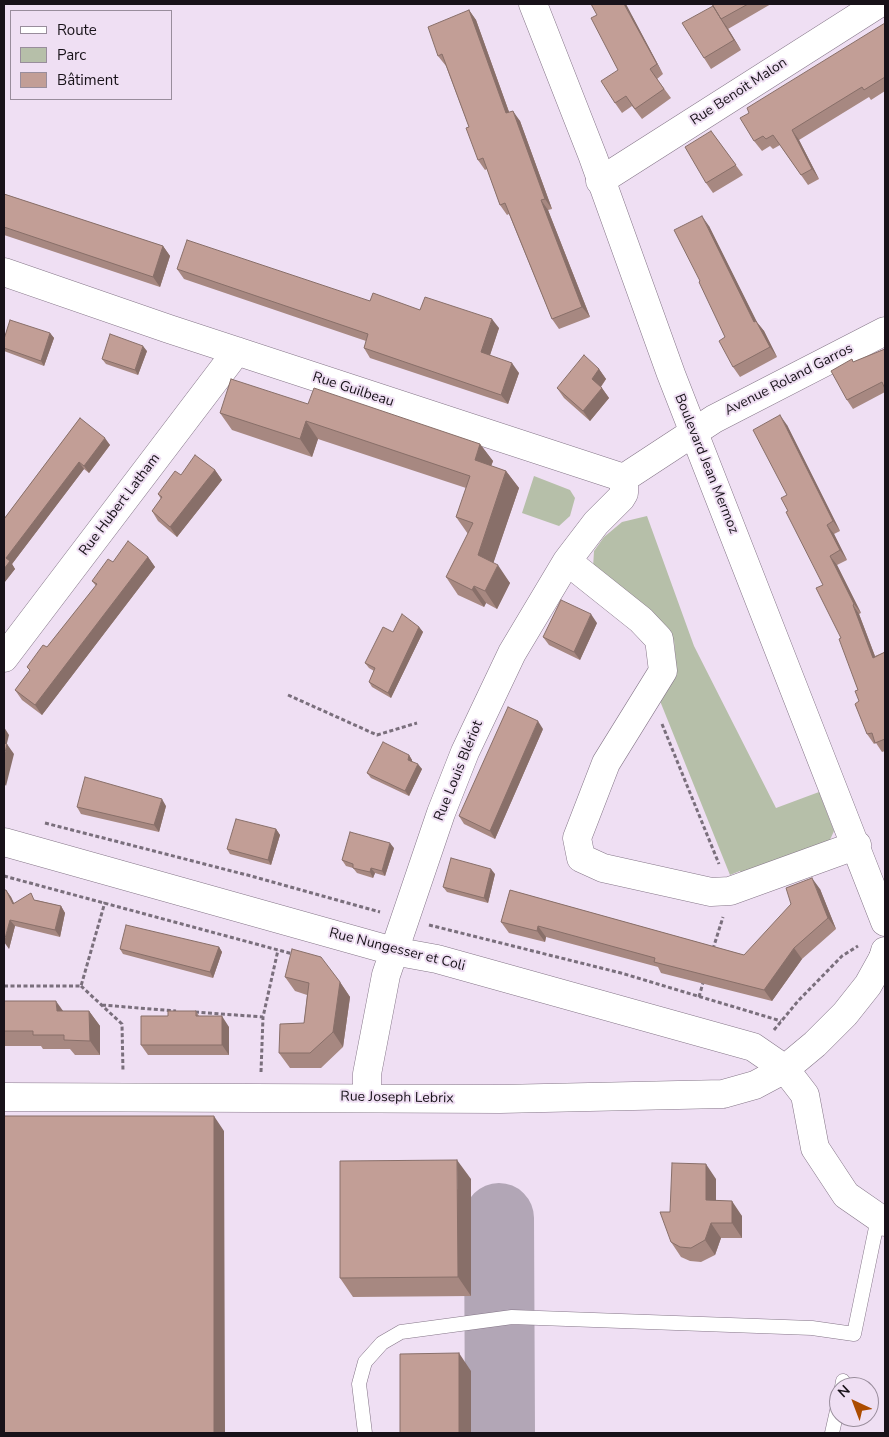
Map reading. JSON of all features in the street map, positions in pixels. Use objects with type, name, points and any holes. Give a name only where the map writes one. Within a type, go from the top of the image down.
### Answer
[{"type":"street","name":"Boulevard Jean Mermoz","points":[[533,4],[694,432],[857,845],[885,922]]},
{"type":"street","name":"Rue Benoit Malon","points":[[600,181],[878,4]]},
{"type":"street","name":"Rue Guilbeau","points":[[4,272],[237,351],[624,478]]},
{"type":"street","name":"Avenue Roland Garros","points":[[694,432],[714,419],[885,331]]},
{"type":"street","name":"Rue Hubert Latham","points":[[4,658],[237,351]]},
{"type":"street","points":[[624,478],[694,432]]},
{"type":"street","name":"Rue Louis Blériot","points":[[367,1097],[367,1074],[386,975],[393,951],[408,916],[441,812],[487,701],[512,653],[567,561],[596,523],[624,494],[624,478]]},
{"type":"street","points":[[567,561],[641,620],[659,639],[663,671],[606,764],[577,838],[581,858],[603,868],[711,892],[730,891],[857,845]]},
{"type":"street","name":"Rue Nungesser et Coli","points":[[4,842],[393,951],[437,959],[753,1047],[784,1069],[805,1095],[815,1148],[846,1195],[882,1220]]},
{"type":"street","name":"Rue Joseph Lebrix","points":[[4,1097],[500,1099],[723,1094],[755,1086],[784,1069],[815,1044],[845,1014],[868,985],[880,952]]},
{"type":"lane","points":[[365,1433],[360,1384],[365,1362],[382,1343],[401,1332],[512,1317],[812,1328],[854,1334],[882,1220]]},
{"type":"path","points":[[650,693],[730,891],[712,952]]},
{"type":"path","points":[[288,695],[377,735],[417,723]]},
{"type":"path","points":[[81,986],[105,903]]},
{"type":"path","points":[[260,1097],[263,1018],[278,950]]},
{"type":"path","points":[[781,1021],[842,956],[880,952]]},
{"type":"path","points":[[699,996],[707,970]]},
{"type":"path","points":[[4,986],[81,986],[102,1005],[122,1024],[124,1097]]},
{"type":"path","points":[[102,1005],[178,1011]]},
{"type":"path","points":[[187,1012],[263,1018]]},
{"type":"green space","points":[[534,476],[570,490],[575,498],[570,516],[559,526],[522,513]]},
{"type":"green space","points":[[647,516],[694,646],[776,808],[819,792],[834,831],[829,842],[743,877],[740,871],[730,875],[658,696],[671,679],[676,663],[674,641],[666,630],[593,568],[594,551],[604,537],[622,522]]},
{"type":"building","points":[[591,4],[624,4],[657,64],[650,69],[664,89],[635,109],[626,96],[615,103],[601,81],[618,70],[591,18],[597,15]]},
{"type":"building","points":[[712,4],[748,4],[721,19]]},
{"type":"building","points":[[713,6],[734,40],[704,58],[682,23]]},
{"type":"building","points":[[469,10],[506,113],[513,111],[545,199],[541,200],[582,307],[552,319],[505,203],[500,205],[483,158],[478,160],[466,128],[469,127],[442,54],[438,56],[428,27]]},
{"type":"building","points":[[885,23],[885,77],[864,90],[862,87],[792,130],[812,169],[801,175],[773,135],[766,139],[763,136],[754,141],[740,118],[749,113],[747,108]]},
{"type":"building","points":[[711,131],[736,165],[706,183],[685,147]]},
{"type":"building","points":[[4,194],[163,246],[153,277],[4,227]]},
{"type":"building","points":[[702,216],[754,322],[756,321],[770,347],[733,367],[719,341],[725,337],[700,281],[674,230]]},
{"type":"building","points":[[187,240],[370,301],[373,293],[420,310],[425,297],[492,319],[481,352],[512,363],[501,395],[364,348],[368,334],[177,269]]},
{"type":"building","points":[[10,320],[50,333],[41,361],[4,348],[4,339]]},
{"type":"building","points":[[110,334],[143,346],[135,370],[102,359]]},
{"type":"building","points":[[885,349],[885,389],[882,382],[847,400],[831,371],[852,359],[853,362]]},
{"type":"building","points":[[584,355],[599,369],[592,379],[602,388],[583,411],[557,388]]},
{"type":"building","points":[[231,379],[308,404],[314,388],[480,444],[475,460],[506,471],[478,555],[498,565],[485,591],[474,586],[472,590],[446,577],[473,523],[456,517],[470,476],[306,421],[300,439],[220,413]]},
{"type":"building","points":[[780,415],[833,521],[827,525],[840,550],[830,556],[854,604],[873,658],[885,652],[885,739],[875,743],[872,733],[867,734],[855,704],[859,701],[855,691],[858,690],[839,639],[841,638],[816,588],[823,585],[786,512],[788,511],[781,498],[787,495],[753,430]]},
{"type":"building","points":[[80,418],[105,438],[84,466],[79,462],[6,558],[10,561],[4,569],[4,519]]},
{"type":"building","points":[[195,455],[215,470],[170,527],[152,511],[162,497],[158,494],[175,471],[181,475]]},
{"type":"building","points":[[128,541],[148,557],[35,705],[15,690],[30,670],[27,667],[43,645],[47,647],[97,584],[92,581],[108,559],[113,562]]},
{"type":"building","points":[[561,600],[591,614],[574,652],[543,637]]},
{"type":"building","points":[[402,614],[419,627],[388,693],[369,682],[375,668],[365,663],[383,627],[393,632]]},
{"type":"building","points":[[508,707],[538,721],[490,831],[459,816]]},
{"type":"building","points":[[383,742],[409,755],[408,760],[418,764],[405,791],[367,773]]},
{"type":"building","points":[[4,743],[7,744],[4,757]]},
{"type":"building","points":[[85,777],[162,799],[154,825],[77,807]]},
{"type":"building","points":[[236,819],[276,829],[268,860],[227,849]]},
{"type":"building","points":[[350,832],[390,843],[382,871],[371,868],[370,872],[353,868],[353,864],[342,860]]},
{"type":"building","points":[[451,858],[491,869],[484,898],[443,887]]},
{"type":"building","points":[[812,878],[828,918],[794,948],[764,990],[654,962],[655,958],[538,926],[537,931],[501,922],[510,890],[744,955],[791,904],[786,888]]},
{"type":"building","points":[[4,890],[6,890],[13,904],[31,893],[34,900],[61,906],[55,930],[10,920],[4,942]]},
{"type":"building","points":[[126,925],[219,947],[210,972],[120,949]]},
{"type":"building","points":[[292,949],[321,957],[340,982],[333,1032],[310,1053],[279,1053],[280,1024],[304,1023],[309,983],[285,977]]},
{"type":"building","points":[[4,1001],[56,1001],[57,1011],[89,1011],[90,1041],[64,1040],[64,1035],[33,1035],[33,1031],[4,1031]]},
{"type":"building","points":[[168,1011],[196,1011],[196,1016],[222,1016],[222,1045],[141,1045],[141,1016],[168,1016]]},
{"type":"building","points":[[4,1116],[214,1116],[214,1433],[4,1433]]},
{"type":"building","points":[[457,1160],[458,1277],[340,1278],[340,1161]]},
{"type":"building","points":[[672,1163],[706,1164],[706,1200],[732,1201],[732,1223],[711,1223],[705,1240],[691,1248],[680,1247],[671,1242],[660,1212],[670,1212]]},
{"type":"building","points":[[459,1353],[459,1433],[400,1433],[400,1354]]},
{"type":"taxiway","points":[[499,1218],[500,1433]]}]
